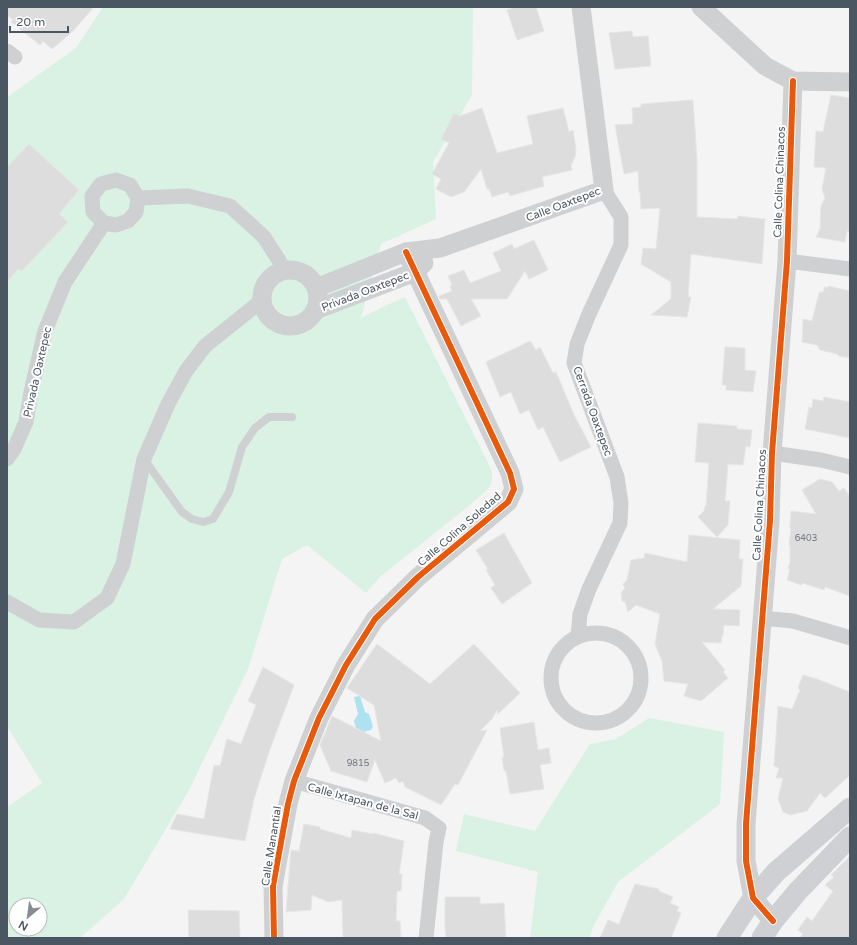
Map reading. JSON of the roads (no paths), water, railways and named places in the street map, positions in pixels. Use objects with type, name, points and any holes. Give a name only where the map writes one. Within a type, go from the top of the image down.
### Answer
[{"type":"main road","points":[[727,938],[753,898],[776,872],[848,815]]},
{"type":"main road","points":[[762,938],[798,891],[850,837]]},
{"type":"street","name":"Calle Oaxtepec","points":[[406,252],[440,248],[604,190],[581,7]]},
{"type":"street","points":[[701,7],[765,66],[793,81],[850,82]]},
{"type":"street","name":"Calle Colina Chinacos","points":[[753,898],[746,861],[746,824],[761,618],[770,521],[772,453],[787,261],[793,81]]},
{"type":"street","points":[[116,180],[130,185],[138,198],[136,212],[128,221],[116,226],[104,223],[93,212],[92,196],[101,184],[116,180]]},
{"type":"street","name":"Cerrada Oaxtepec","points":[[578,636],[580,614],[589,588],[620,523],[621,503],[617,477],[574,362],[580,336],[621,245],[621,217],[604,190]]},
{"type":"street","points":[[138,198],[188,196],[230,206],[264,237],[285,270]]},
{"type":"street","name":"Privada Oaxtepec","points":[[7,459],[14,449],[26,422],[31,392],[45,331],[65,282],[104,223]]},
{"type":"street","name":"Calle Oaxtepec","points":[[415,272],[440,248]]},
{"type":"street","name":"Privada Oaxtepec","points":[[316,288],[406,252]]},
{"type":"street","name":"Calle Colina Soledad","points":[[294,782],[319,718],[346,665],[375,620],[418,577],[508,502],[514,489],[510,473],[406,252]]},
{"type":"street","points":[[787,261],[850,269]]},
{"type":"street","points":[[285,270],[298,271],[309,277],[316,288],[318,299],[315,310],[306,321],[292,326],[278,324],[267,315],[261,301],[263,287],[273,275],[285,270]]},
{"type":"street","name":"Privada Oaxtepec","points":[[315,310],[415,272]]},
{"type":"street","points":[[7,602],[39,620],[74,622],[107,598],[124,564],[144,458],[168,404],[186,371],[205,346],[261,301]]},
{"type":"street","points":[[772,453],[821,460],[850,467]]},
{"type":"street","points":[[761,618],[794,622],[850,638]]},
{"type":"street","points":[[592,633],[608,634],[621,641],[632,651],[639,664],[642,679],[639,694],[632,707],[621,717],[607,723],[592,724],[577,720],[565,712],[555,700],[551,685],[551,670],[556,656],[565,644],[578,636],[592,633]]},
{"type":"street","name":"Calle Manantial","points":[[274,938],[273,886],[288,804],[294,782]]},
{"type":"street","name":"Calle Ixtapan de la Sal","points":[[294,782],[425,818],[439,828],[436,842],[426,938]]},
{"type":"street","points":[[753,898],[774,921]]},
{"type":"lane","points":[[144,458],[182,512],[192,519],[203,522],[214,518],[229,492],[242,447],[255,428],[269,417],[292,417]]},
{"type":"water","points":[[360,696],[365,712],[369,714],[373,726],[371,730],[364,732],[356,728],[354,721],[358,714],[354,697]]}]
